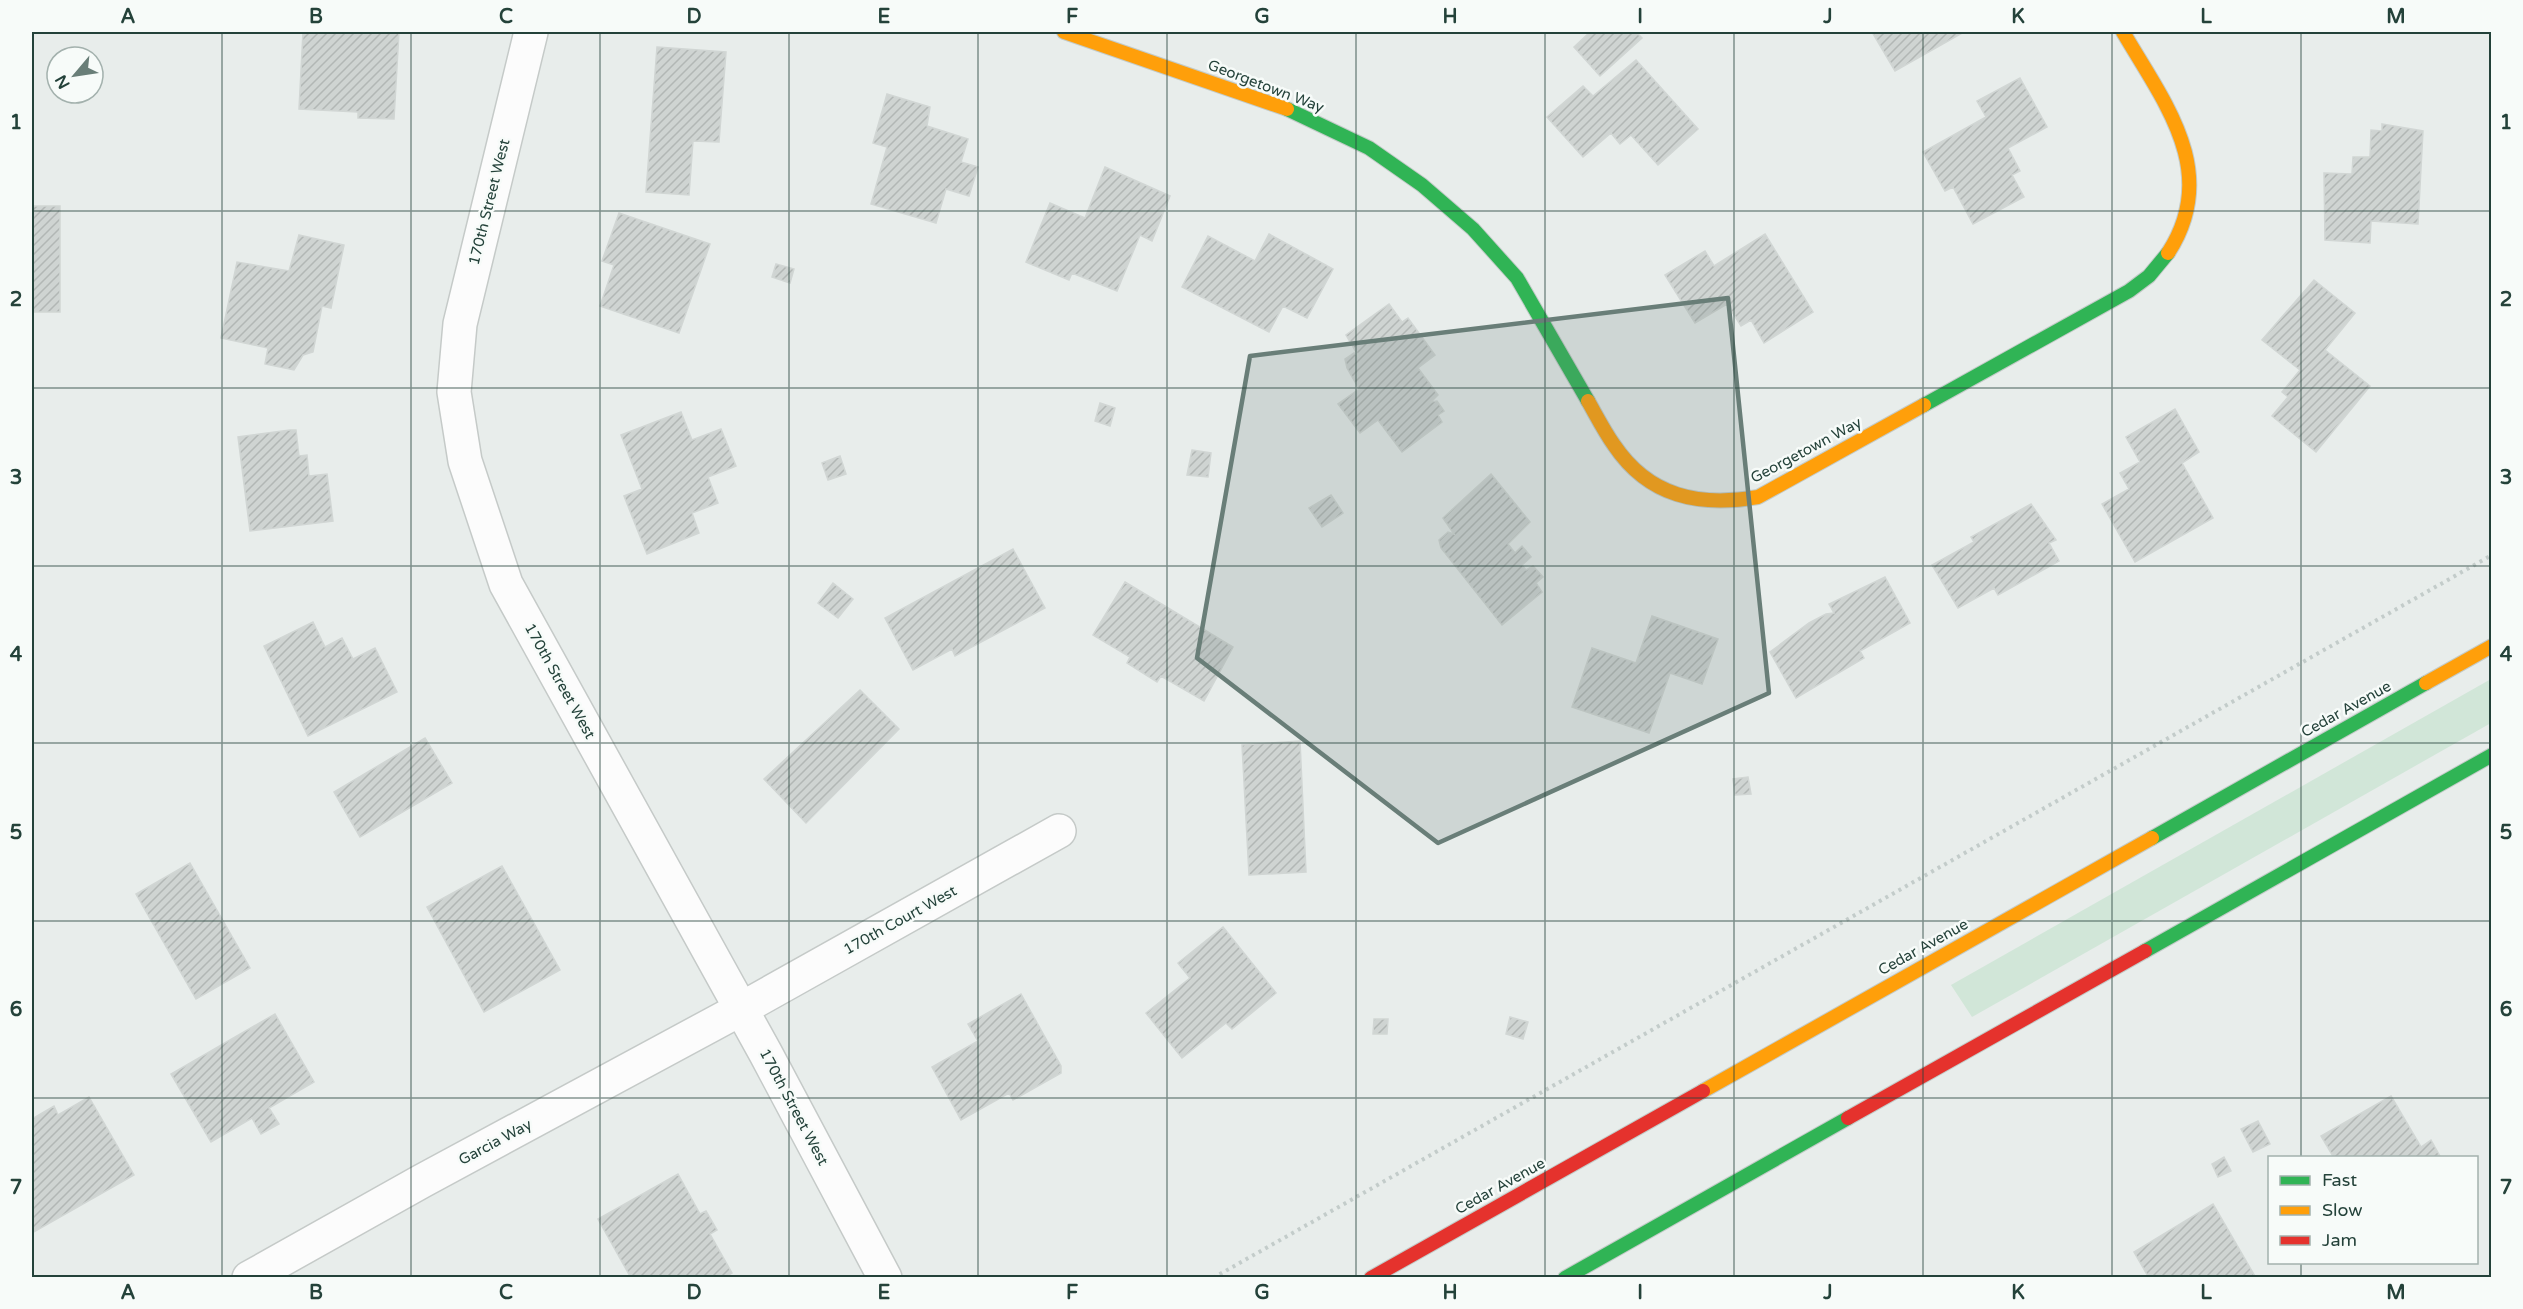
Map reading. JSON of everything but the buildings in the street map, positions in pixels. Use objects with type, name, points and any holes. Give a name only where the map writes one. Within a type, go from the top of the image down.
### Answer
[{"type":"main road","name":"Georgetown Way","points":[[1064,32],[1295,112],[1370,148],[1422,185],[1473,229],[1517,279],[1614,446],[1642,477],[1671,492],[1699,501],[1730,502],[1758,496],[2129,291],[2151,274],[2176,243],[2189,204],[2189,161],[2174,122],[2122,32]]},
{"type":"main road","name":"Cedar Avenue","points":[[1371,1278],[2492,646]]},
{"type":"main road","points":[[1566,1278],[2492,754]]},
{"type":"street","name":"170th Street West","points":[[531,32],[460,324],[454,392],[465,461],[506,584],[741,1009],[885,1278]]},
{"type":"street","name":"170th Court West","points":[[741,1009],[1059,831]]},
{"type":"street","name":"Garcia Way","points":[[249,1278],[422,1181],[741,1009]]},
{"type":"path","points":[[1213,1278],[2492,555]]},
{"type":"highlighted area","points":[[1728,298],[1769,693],[1438,843],[1197,658],[1250,356]]},
{"type":"green space","points":[[2491,679],[2491,723],[1972,1017],[1951,985]]},
{"type":"traffic: fast","points":[[1287,109],[1369,148],[1422,185],[1473,229],[1517,278],[1588,401]]},
{"type":"traffic: fast","points":[[1924,405],[2129,291],[2149,276],[2168,253]]},
{"type":"traffic: fast","points":[[2152,838],[2426,683]]},
{"type":"traffic: fast","points":[[2145,951],[2492,755]]},
{"type":"traffic: fast","points":[[1565,1278],[1848,1118]]},
{"type":"traffic: slow","points":[[1064,32],[1287,109]]},
{"type":"traffic: slow","points":[[2123,32],[2169,111],[2181,138],[2188,166],[2189,194],[2183,223],[2168,253]]},
{"type":"traffic: slow","points":[[1588,401],[1614,445],[1628,463],[1643,476],[1659,487],[1677,494],[1696,499],[1716,500],[1758,497],[1924,405]]},
{"type":"traffic: slow","points":[[2426,683],[2492,646]]},
{"type":"traffic: slow","points":[[1703,1091],[2152,838]]},
{"type":"traffic: jam","points":[[1848,1118],[2145,951]]},
{"type":"traffic: jam","points":[[1371,1278],[1703,1091]]}]
